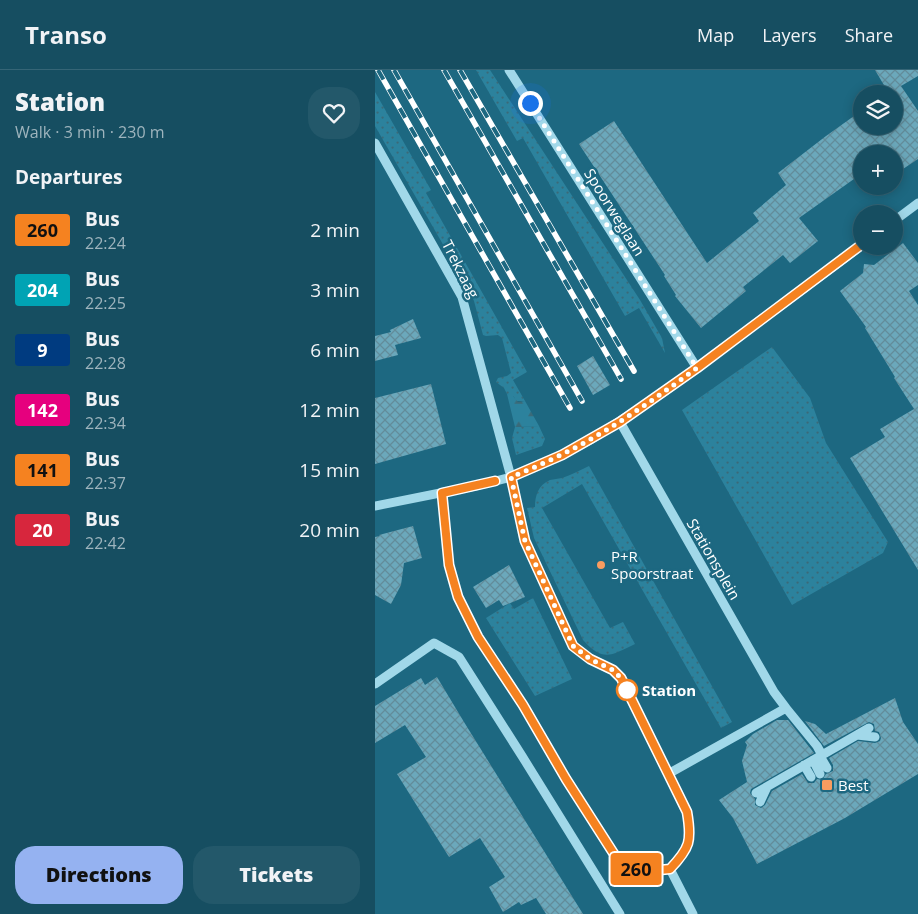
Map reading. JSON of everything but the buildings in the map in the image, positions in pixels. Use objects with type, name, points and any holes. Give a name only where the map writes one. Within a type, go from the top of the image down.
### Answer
[{"type":"street","name":"Spoorweglaan","points":[[509,70],[697,368]]},
{"type":"street","name":"Trekzaag","points":[[375,143],[462,297],[511,477],[525,541],[573,646],[590,659],[613,670],[621,678],[687,812],[690,831],[689,843],[680,858],[670,869]]},
{"type":"street","points":[[903,215],[918,203]]},
{"type":"street","points":[[375,506],[511,477],[562,455],[620,422],[697,368],[853,252]]},
{"type":"street","name":"Stationsplein","points":[[620,422],[774,692],[817,746],[815,759],[819,773]]},
{"type":"street","points":[[442,493],[449,565],[458,597],[478,637],[523,705],[566,779],[614,854],[631,869],[649,871],[670,869],[693,914]]},
{"type":"street","points":[[375,684],[434,643],[459,657],[620,914]]},
{"type":"street","points":[[669,774],[786,708]]},
{"type":"street","points":[[756,793],[869,728]]},
{"type":"street","points":[[857,734],[875,737]]},
{"type":"street","points":[[760,802],[767,786]]},
{"type":"green space","points":[[476,70],[490,70],[640,300],[662,338],[665,353],[639,308],[625,316],[523,138],[517,141]]},
{"type":"green space","points":[[375,92],[431,190],[426,193],[527,372],[513,380],[525,401],[516,401],[514,397],[507,394],[504,388],[496,382],[498,378],[511,373],[502,338],[498,335],[483,335],[474,301],[468,288],[375,126]]},
{"type":"green space","points":[[772,347],[810,398],[826,443],[888,542],[883,553],[792,605],[682,410]]},
{"type":"green space","points":[[507,394],[512,395],[518,402],[525,401],[539,426],[515,427]]},
{"type":"green space","points":[[539,426],[545,439],[542,446],[516,455],[512,438],[515,427]]},
{"type":"green space","points":[[589,466],[732,722],[721,728],[582,484],[542,508],[610,628],[623,622],[635,644],[608,655],[597,652],[583,640],[534,538],[527,508],[535,507],[538,491],[546,482],[565,477]]},
{"type":"green space","points":[[533,598],[572,679],[535,696],[486,618],[510,603],[514,609]]},
{"type":"railway","points":[[378,70],[570,408]]},
{"type":"railway","points":[[394,70],[582,401]]},
{"type":"railway","points":[[444,70],[621,379]]},
{"type":"railway","points":[[460,70],[634,371]]},
{"type":"bus line","name":"260","points":[[495,481],[442,493],[449,565],[458,597],[478,637],[523,705],[566,779],[614,854],[631,869],[649,871],[670,869],[680,858],[689,843],[690,831],[687,812],[621,678],[613,670],[590,659],[573,646],[525,541],[511,477],[562,455],[620,422],[697,368],[853,251]]},
{"type":"place","name":"P+R Spoorstraat","points":[[601,565]]},
{"type":"place","name":"Station","points":[[627,690]]},
{"type":"place","name":"Best","points":[[827,785]]},
{"type":"route","points":[[530,103],[697,368],[620,422],[592,439],[562,455],[511,477],[525,541],[573,646],[590,659],[613,670],[621,678],[627,690]]}]
